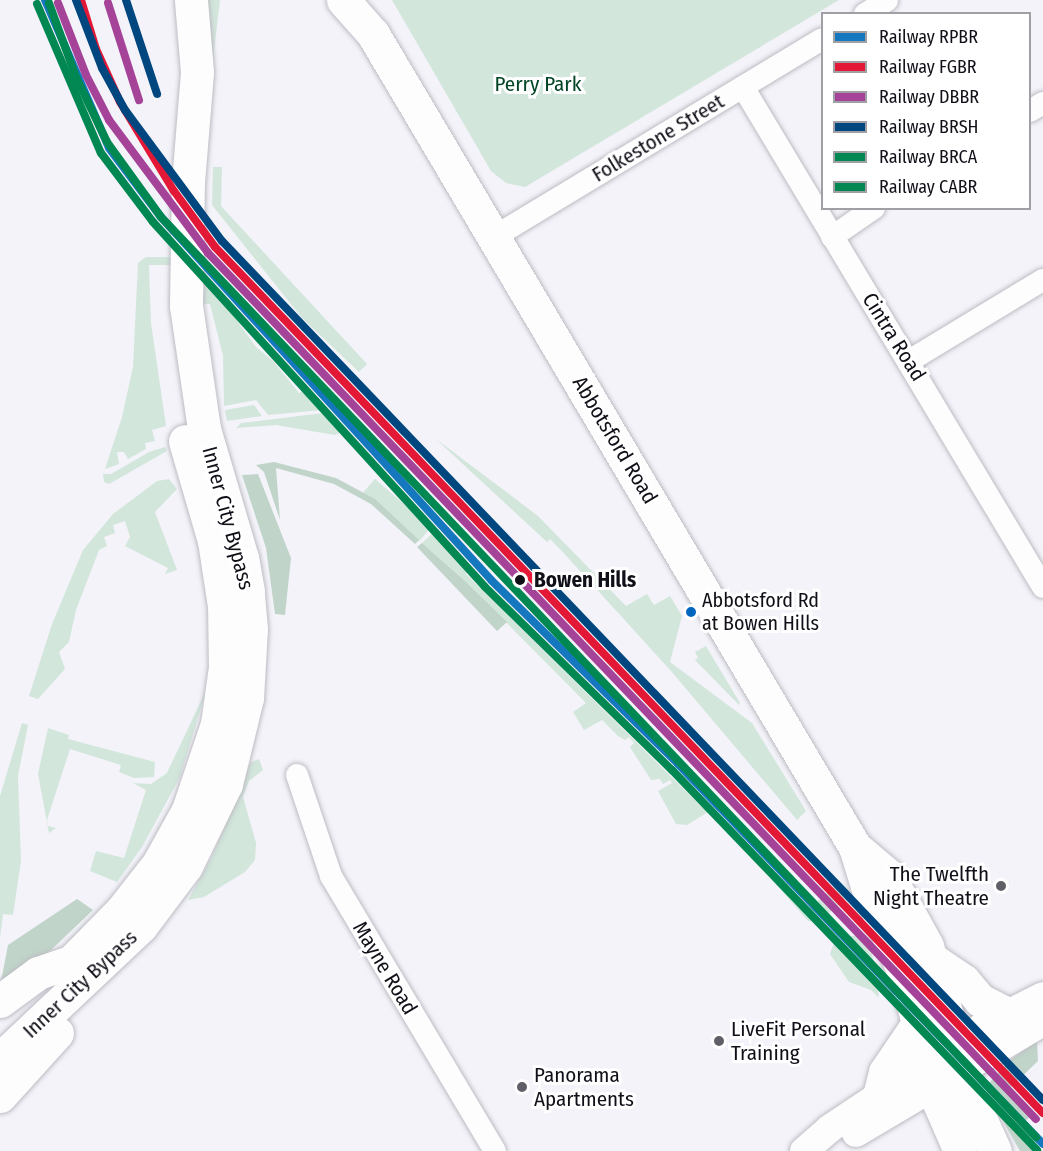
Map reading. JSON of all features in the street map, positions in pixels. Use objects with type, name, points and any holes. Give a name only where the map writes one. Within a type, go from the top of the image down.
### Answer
[{"type":"highway","name":"Inner City Bypass","points":[[8,1031],[141,926],[186,866],[214,813],[235,756],[247,698],[251,628],[248,591],[208,485],[194,432],[193,367],[175,270],[171,0]]},
{"type":"highway","name":"Inner City Bypass","points":[[175,270],[191,150],[197,72],[191,0]]},
{"type":"highway","name":"Abbotsford Road","points":[[342,0],[373,34],[855,847],[867,886],[894,943],[919,1022],[931,1075],[960,1151]]},
{"type":"highway","name":"Abbotsford Road","points":[[362,0],[373,34]]},
{"type":"highway","name":"Inner City Bypass","points":[[8,1031],[38,973],[72,961],[134,895],[174,838],[200,781],[217,724],[225,667],[224,606],[213,541],[208,485]]},
{"type":"highway","name":"Abbotsford Road","points":[[855,847],[888,875],[933,960],[958,1057],[975,1111],[995,1151]]},
{"type":"highway","points":[[933,960],[964,981],[980,1000],[1006,1013]]},
{"type":"highway","points":[[879,1096],[885,1072],[919,1022]]},
{"type":"highway","points":[[0,1096],[8,1031]]},
{"type":"main road","points":[[822,1151],[958,1057],[1006,1013],[1043,996]]},
{"type":"main road","points":[[958,1057],[1043,1022]]},
{"type":"main road","points":[[804,1151],[879,1096],[931,1075]]},
{"type":"street","points":[[868,12],[887,0]]},
{"type":"street","name":"Folkestone Street","points":[[494,237],[821,40]]},
{"type":"street","name":"Cintra Road","points":[[743,87],[1043,587]]},
{"type":"street","points":[[832,237],[871,210]]},
{"type":"street","points":[[909,361],[1043,280]]},
{"type":"street","name":"Mayne Road","points":[[297,775],[335,882],[495,1151]]},
{"type":"green space","points":[[206,0],[220,0],[211,76]]},
{"type":"green space","name":"Perry Park","points":[[392,0],[839,0],[525,187],[506,183],[491,171]]},
{"type":"green space","points":[[213,167],[222,167],[221,206],[367,364],[359,372],[302,318],[212,205]]},
{"type":"green space","points":[[146,257],[174,257],[214,289],[256,347],[273,361],[299,393],[306,390],[322,410],[268,415],[256,400],[224,406],[223,356],[210,304],[202,304],[174,265],[149,265],[151,323],[166,426],[152,430],[155,441],[145,443],[146,449],[128,459],[124,452],[117,452],[119,464],[105,469],[122,417],[133,367],[138,263]]},
{"type":"green space","points":[[254,405],[262,416],[227,421],[225,410]]},
{"type":"green space","points":[[324,413],[342,431],[335,435],[276,425],[236,428],[241,423]]},
{"type":"green space","points":[[436,439],[538,516],[626,606],[647,594],[654,605],[670,596],[682,616],[670,662],[752,723],[806,811],[797,820],[671,671],[560,549],[550,539],[547,542]]},
{"type":"green space","points":[[165,447],[167,451],[109,484],[104,482],[103,474],[111,474],[149,452]]},
{"type":"green space","points":[[274,462],[336,478],[375,499],[419,540],[415,544],[371,504],[334,484],[276,468],[280,520],[264,472],[256,465]]},
{"type":"green space","points":[[258,474],[291,558],[285,615],[275,614],[266,548],[242,475]]},
{"type":"green space","points":[[169,479],[177,489],[155,512],[177,570],[165,574],[168,568],[125,546],[130,537],[125,521],[113,525],[115,533],[104,537],[107,546],[99,550],[76,610],[69,642],[59,652],[65,669],[38,699],[29,696],[52,624],[83,550],[113,514],[157,481]]},
{"type":"green space","points":[[375,479],[431,528],[419,541],[363,493]]},
{"type":"green space","points":[[434,532],[470,569],[466,574],[702,807],[710,805],[809,909],[840,881],[851,892],[845,899],[819,922],[808,921],[711,810],[687,825],[676,824],[658,791],[672,783],[670,780],[663,784],[660,779],[651,780],[630,747],[634,743],[629,737],[625,740],[618,736],[602,720],[584,730],[573,712],[586,703],[465,581],[422,543]]},
{"type":"green space","points":[[422,543],[507,622],[497,631],[417,547]]},
{"type":"green space","points":[[706,646],[740,703],[739,705],[695,660],[698,658],[695,652]]},
{"type":"green space","points":[[207,688],[180,777],[142,847],[117,882],[90,871],[96,851],[124,858],[146,790],[133,783],[151,784],[167,773]]},
{"type":"green space","points":[[22,723],[28,725],[18,776],[21,861],[13,915],[3,914],[0,938],[0,796]]},
{"type":"green space","points":[[48,728],[69,735],[68,739],[155,762],[154,777],[134,778],[119,772],[121,765],[70,749],[47,820],[48,826],[56,828],[49,833],[38,774]]},
{"type":"green space","points":[[259,759],[263,770],[249,781],[243,797],[256,843],[255,860],[245,872],[204,897],[188,900],[212,857],[251,762]]},
{"type":"green space","points":[[77,899],[93,910],[51,950],[0,987],[8,945]]},
{"type":"green space","points":[[857,935],[870,941],[879,998],[871,990],[849,982],[830,954],[835,940]]},
{"type":"green space","points":[[1037,1041],[1038,1061],[1010,1088],[1034,1113],[1019,1127],[1042,1151],[1020,1151],[988,1095],[989,1083],[1010,1060]]},
{"type":"rail line","name":"RPBR","points":[[45,0],[109,148],[160,216],[492,581],[678,764],[1043,1144]]},
{"type":"rail line","name":"BRSH","points":[[76,0],[102,68],[125,110],[222,241],[1043,1100]]},
{"type":"rail line","name":"FGBR","points":[[81,0],[96,49],[120,102],[174,191],[215,247],[1043,1113]]},
{"type":"rail line","name":"BRSH","points":[[126,0],[157,94]]},
{"type":"rail line","name":"CABR","points":[[49,3],[76,77],[107,142],[161,217],[1036,1137]]},
{"type":"rail line","name":"DBBR","points":[[58,3],[86,75],[109,120],[208,253],[1036,1119]]},
{"type":"rail line","name":"DBBR","points":[[108,3],[139,100]]},
{"type":"rail line","name":"BRCA","points":[[37,4],[101,153],[153,222],[485,587],[672,770],[1037,1150]]},
{"type":"place","name":"Bowen Hills","points":[[520,580]]},
{"type":"place","name":"Abbotsford Rd at Bowen Hills","points":[[691,612]]},
{"type":"place","name":"The Twelfth Night Theatre","points":[[1001,886]]},
{"type":"place","name":"LiveFit Personal Training","points":[[719,1041]]},
{"type":"place","name":"Panorama Apartments","points":[[522,1087]]}]
